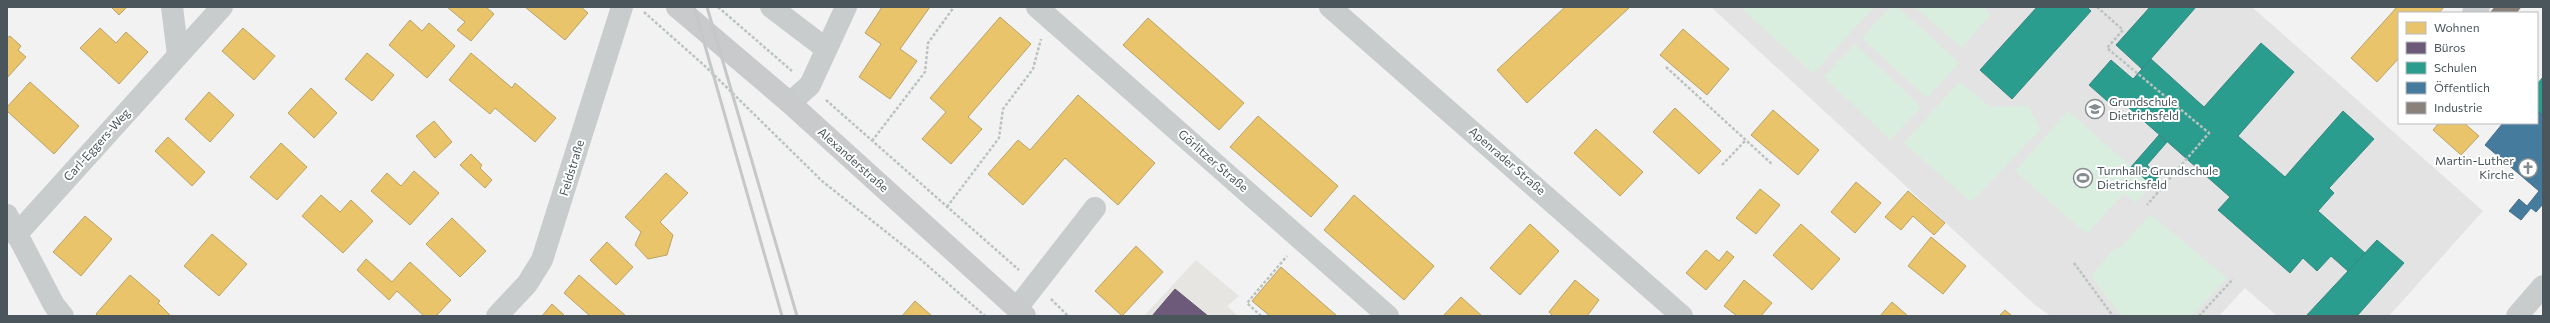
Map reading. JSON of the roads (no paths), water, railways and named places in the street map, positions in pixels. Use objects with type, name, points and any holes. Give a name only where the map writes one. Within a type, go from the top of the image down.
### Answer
[{"type":"main road","name":"Alexanderstraße","points":[[677,7],[790,103],[1021,312]]},
{"type":"street","points":[[172,7],[178,56]]},
{"type":"street","name":"Carl-Eggers-Weg","points":[[16,235],[222,7]]},
{"type":"street","name":"Feldstraße","points":[[497,316],[527,284],[542,260],[622,7]]},
{"type":"street","points":[[771,7],[826,48]]},
{"type":"street","points":[[790,103],[810,85],[846,7]]},
{"type":"street","name":"Görlitzer Straße","points":[[1037,7],[1388,316]]},
{"type":"street","name":"Apenrader Straße","points":[[1330,7],[1682,316]]},
{"type":"street","points":[[1021,312],[1034,284],[1095,208]]},
{"type":"street","points":[[7,215],[16,235],[54,305],[63,316]]},
{"type":"street","points":[[2517,316],[2543,286]]},
{"type":"railway","points":[[694,7],[782,316]]},
{"type":"railway","points":[[707,7],[797,316]]},
{"type":"place","name":"Grundschule Dietrichsfeld","points":[[2095,109]]},
{"type":"place","name":"Martin-Luther Kirche","points":[[2528,168]]},
{"type":"place","name":"Turnhalle Grundschule Dietrichsfeld","points":[[2083,178]]}]
